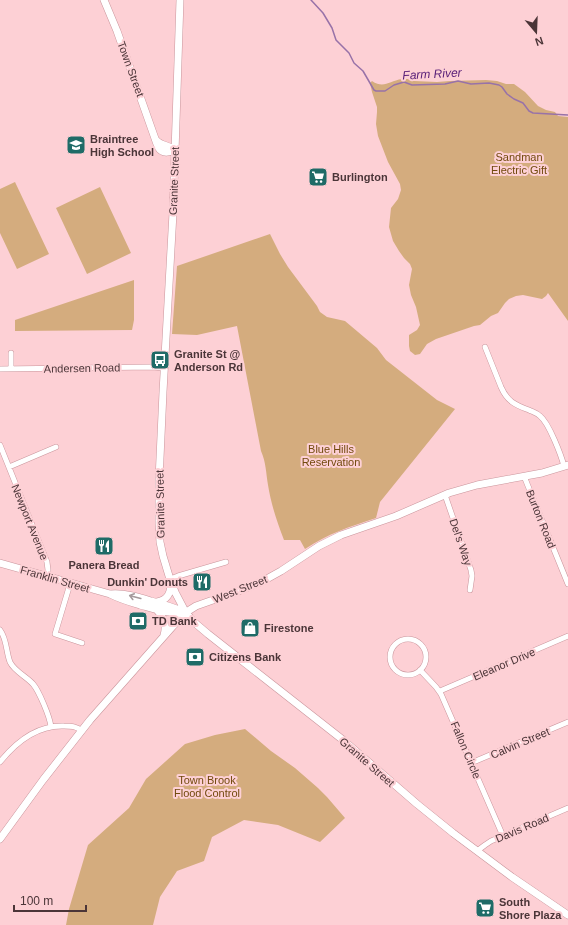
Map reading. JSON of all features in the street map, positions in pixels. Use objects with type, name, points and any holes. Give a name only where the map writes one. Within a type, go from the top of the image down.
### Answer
[{"type":"main road","name":"Town Street","points":[[104,0],[117,31],[159,149],[163,152],[175,150]]},
{"type":"main road","name":"Granite Street","points":[[180,0],[172,223],[159,480],[159,523],[162,551],[171,581],[186,613],[208,634],[343,740],[417,804],[477,851],[568,915]]},
{"type":"main road","name":"West Street","points":[[0,839],[43,780],[82,731],[163,637],[186,613],[196,606],[263,581],[281,571],[314,548],[340,535],[390,519],[444,495],[477,484],[524,476],[566,466]]},
{"type":"main road","name":"Franklin Street","points":[[0,563],[70,584],[110,594],[122,600],[157,610],[171,613],[186,613]]},
{"type":"main road","points":[[155,602],[167,598],[170,592],[171,581]]},
{"type":"main road","name":"Franklin Street","points":[[110,594],[124,594],[172,607],[186,613]]},
{"type":"main road","points":[[157,610],[165,622],[163,637]]},
{"type":"street","points":[[485,347],[504,393],[516,405],[536,413],[544,419],[566,466]]},
{"type":"street","points":[[11,353],[12,369]]},
{"type":"street","name":"Andersen Road","points":[[0,369],[164,368]]},
{"type":"street","name":"Newport Avenue","points":[[0,444],[47,562],[48,577]]},
{"type":"street","points":[[9,467],[56,447]]},
{"type":"street","name":"Burton Road","points":[[524,476],[568,584]]},
{"type":"street","name":"Del's Way","points":[[444,495],[471,570],[472,576],[470,590]]},
{"type":"street","points":[[171,581],[178,576],[226,562]]},
{"type":"street","points":[[70,584],[55,634],[82,643]]},
{"type":"street","points":[[0,630],[4,637],[10,662],[35,687],[49,717],[51,727]]},
{"type":"street","name":"Eleanor Drive","points":[[440,692],[568,636]]},
{"type":"street","points":[[404,639],[411,639],[422,645],[426,659],[420,670],[413,674],[399,672],[394,667],[391,660],[390,655],[392,648],[404,639]]},
{"type":"street","name":"Fallon Circle","points":[[420,670],[440,692],[503,836]]},
{"type":"street","name":"Calvin Street","points":[[471,763],[568,722]]},
{"type":"street","points":[[0,762],[12,749],[38,730],[51,727],[72,726],[82,731]]},
{"type":"street","name":"Davis Road","points":[[477,851],[487,843],[568,808]]},
{"type":"green space","name":"Sandman Electric Gift","points":[[402,79],[437,82],[486,80],[514,84],[525,92],[538,106],[555,112],[558,116],[568,117],[568,321],[548,293],[542,299],[523,295],[516,296],[509,299],[498,313],[491,316],[480,325],[436,339],[427,344],[420,354],[415,355],[410,351],[409,335],[417,330],[420,325],[409,285],[412,269],[393,241],[389,227],[391,208],[398,199],[401,190],[400,184],[388,162],[378,136],[376,124],[377,107],[370,83],[372,81],[380,84],[387,84]]},
{"type":"green space","points":[[15,182],[49,254],[17,269],[0,233],[0,189]]},
{"type":"green space","points":[[100,187],[131,253],[87,274],[56,208]]},
{"type":"green space","name":"Blue Hills Reservation","points":[[270,234],[288,267],[320,312],[327,317],[345,321],[377,348],[386,360],[437,400],[455,409],[380,502],[376,518],[331,535],[305,549],[300,540],[284,540],[274,513],[237,326],[197,335],[172,334],[177,266]]},
{"type":"green space","points":[[134,280],[134,320],[132,330],[15,331],[15,320]]},
{"type":"green space","name":"Town Brook Flood Control","points":[[245,729],[318,788],[345,818],[320,842],[278,825],[244,820],[212,837],[204,861],[177,871],[160,897],[153,925],[66,925],[69,909],[88,845],[129,808],[146,779],[185,744],[215,735]]},
{"type":"waterway","name":"Farm River","points":[[311,0],[323,13],[332,28],[336,40],[349,53],[354,63],[363,71],[376,91],[385,91],[394,85],[404,82],[412,85],[445,84],[458,81],[471,84],[489,83],[502,87],[507,94],[523,103],[529,111],[533,113],[568,115]]},
{"type":"place","name":"Braintree High School","points":[[76,145]]},
{"type":"place","name":"Burlington","points":[[318,177]]},
{"type":"place","name":"Granite St @ Anderson Rd","points":[[160,360]]},
{"type":"place","name":"Panera Bread","points":[[104,546]]},
{"type":"place","name":"Dunkin' Donuts","points":[[202,582]]},
{"type":"place","name":"TD Bank","points":[[138,621]]},
{"type":"place","name":"Firestone","points":[[250,628]]},
{"type":"place","name":"Citizens Bank","points":[[195,657]]},
{"type":"place","name":"South Shore Plaza","points":[[485,908]]}]
